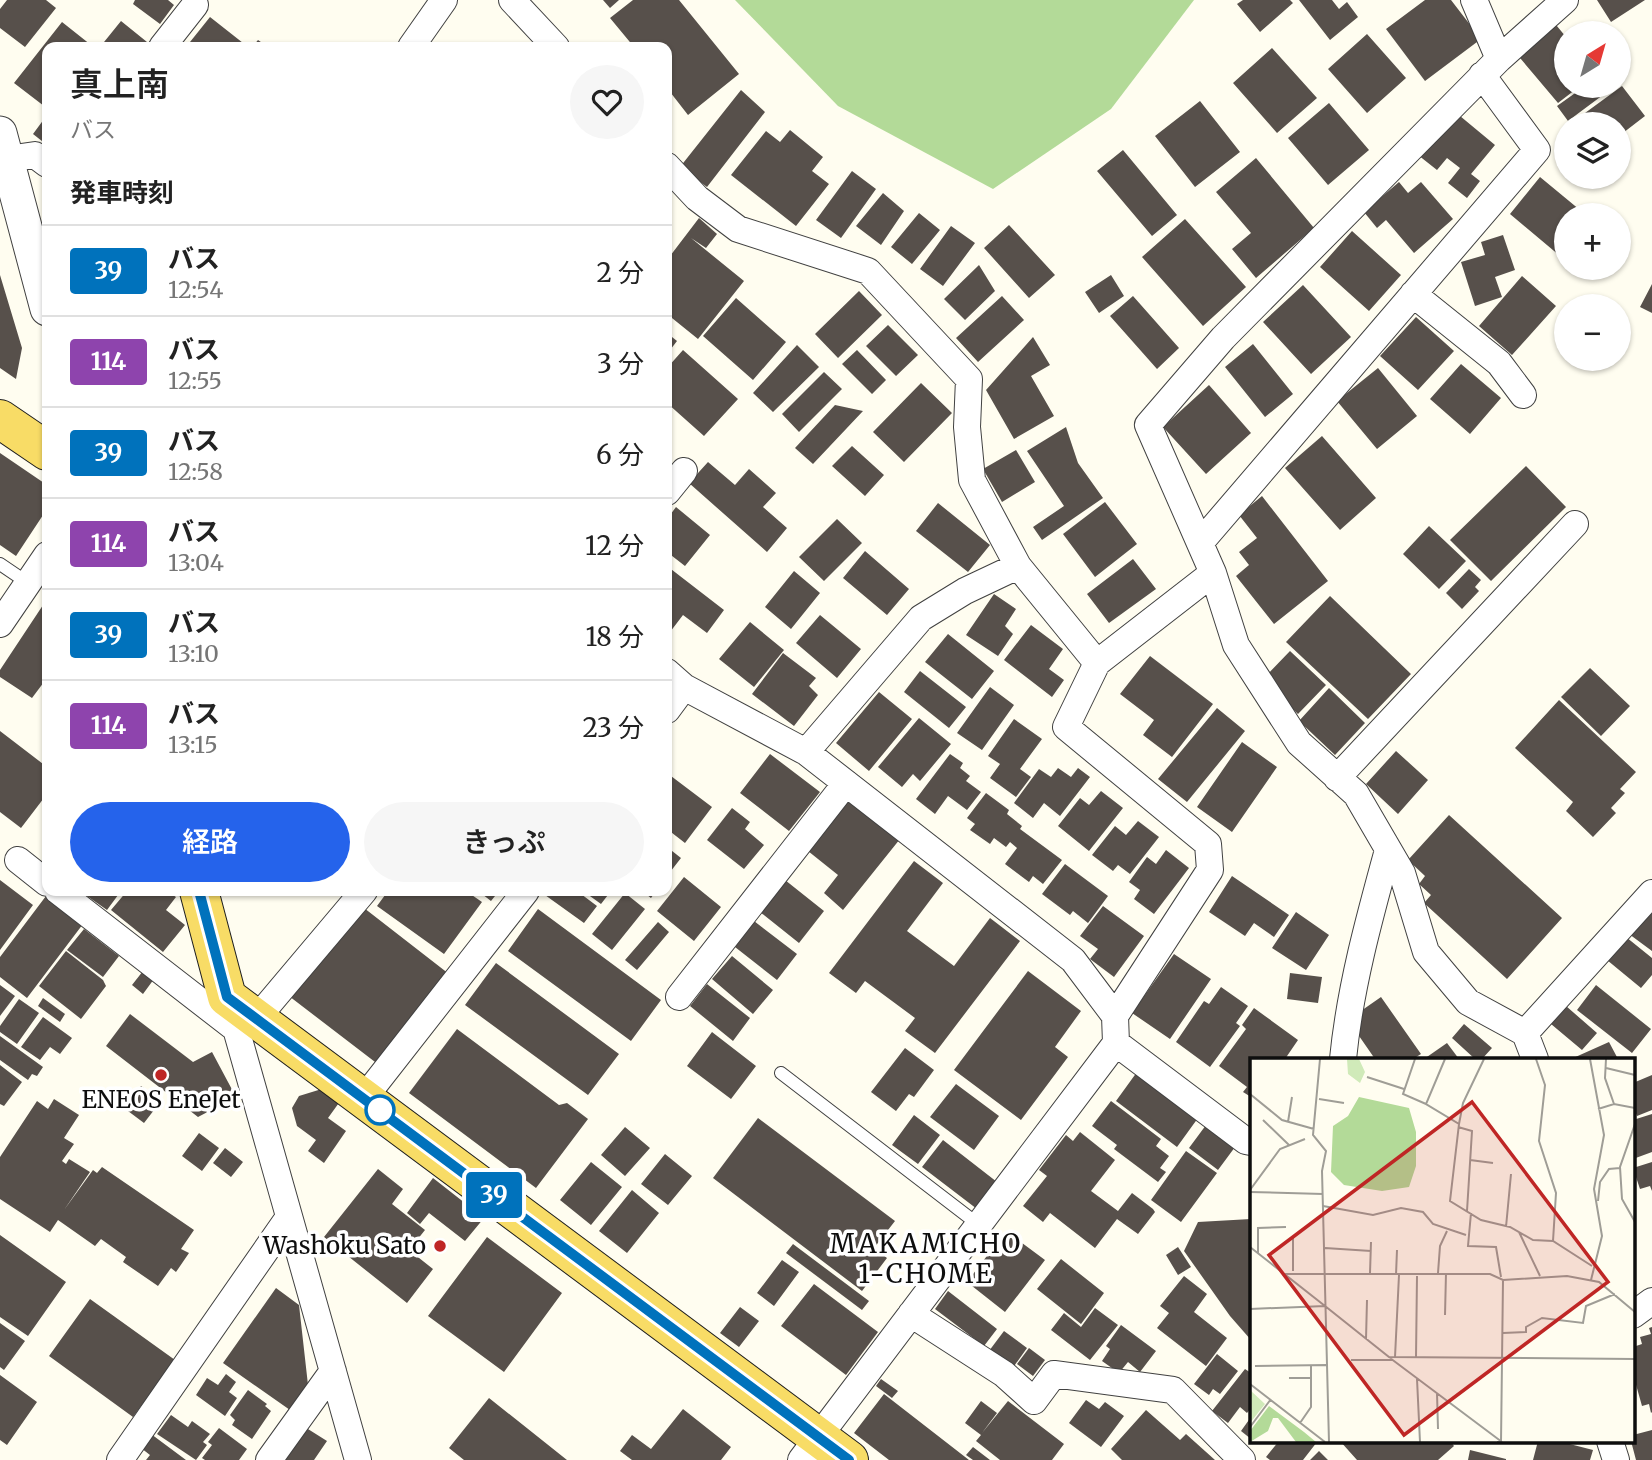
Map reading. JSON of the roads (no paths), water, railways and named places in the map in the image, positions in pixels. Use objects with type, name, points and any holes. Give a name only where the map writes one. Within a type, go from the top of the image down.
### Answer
[{"type":"main road","points":[[0,419],[42,448]]},
{"type":"main road","points":[[201,896],[240,1015],[364,1098],[810,1448],[849,1460]]},
{"type":"street","points":[[415,42],[444,0]]},
{"type":"street","points":[[512,0],[551,42]]},
{"type":"street","points":[[1200,543],[1537,150],[1490,67],[1474,0]]},
{"type":"street","points":[[1535,1058],[1525,1033],[1468,1002],[1426,952],[1402,873],[1356,794],[1299,743],[1236,645],[1213,573],[1148,425],[1223,338],[1490,67],[1565,0]]},
{"type":"street","points":[[166,42],[195,5]]},
{"type":"street","points":[[3,146],[35,155],[42,160]]},
{"type":"street","points":[[3,146],[42,290]]},
{"type":"street","points":[[672,171],[697,198],[738,229],[868,271],[969,379],[967,427],[972,480],[1018,566],[1097,663]]},
{"type":"street","points":[[1413,294],[1499,363],[1523,395]]},
{"type":"street","points":[[672,486],[684,471]]},
{"type":"street","points":[[1337,778],[1574,523]]},
{"type":"street","points":[[0,624],[42,562]]},
{"type":"street","points":[[806,752],[921,618],[965,591],[1018,566]]},
{"type":"street","points":[[1115,1016],[1210,870],[1208,844],[1066,727],[1097,663],[1213,573]]},
{"type":"street","points":[[676,680],[806,752],[1073,960],[1115,1016],[1116,1043],[810,1448]]},
{"type":"street","points":[[679,997],[846,783]]},
{"type":"street","points":[[1343,1058],[1346,1026],[1364,939],[1388,850]]},
{"type":"street","points":[[18,860],[42,879]]},
{"type":"street","points":[[1525,1033],[1652,893]]},
{"type":"street","points":[[65,896],[240,1015],[289,1217],[358,1460]]},
{"type":"street","points":[[240,1015],[359,896]]},
{"type":"street","points":[[364,1098],[522,896]]},
{"type":"street","points":[[1116,1043],[1250,1142]]},
{"type":"street","points":[[120,1460],[289,1217]]},
{"type":"street","points":[[1634,1313],[1652,1301]]},
{"type":"street","points":[[911,1314],[1004,1374],[1034,1401],[1054,1374],[1173,1390],[1242,1460]]},
{"type":"street","points":[[269,1460],[333,1371]]},
{"type":"street","points":[[1610,1442],[1616,1460]]},
{"type":"lane","points":[[0,564],[28,583]]},
{"type":"lane","points":[[781,1073],[979,1225]]},
{"type":"place","name":"ENEOS EneJet","points":[[161,1075]]},
{"type":"place","name":"Washoku Sato","points":[[440,1246]]},
{"type":"district","name":"MAKAMICHO 1-CHOME","points":[[926,1259]]}]
